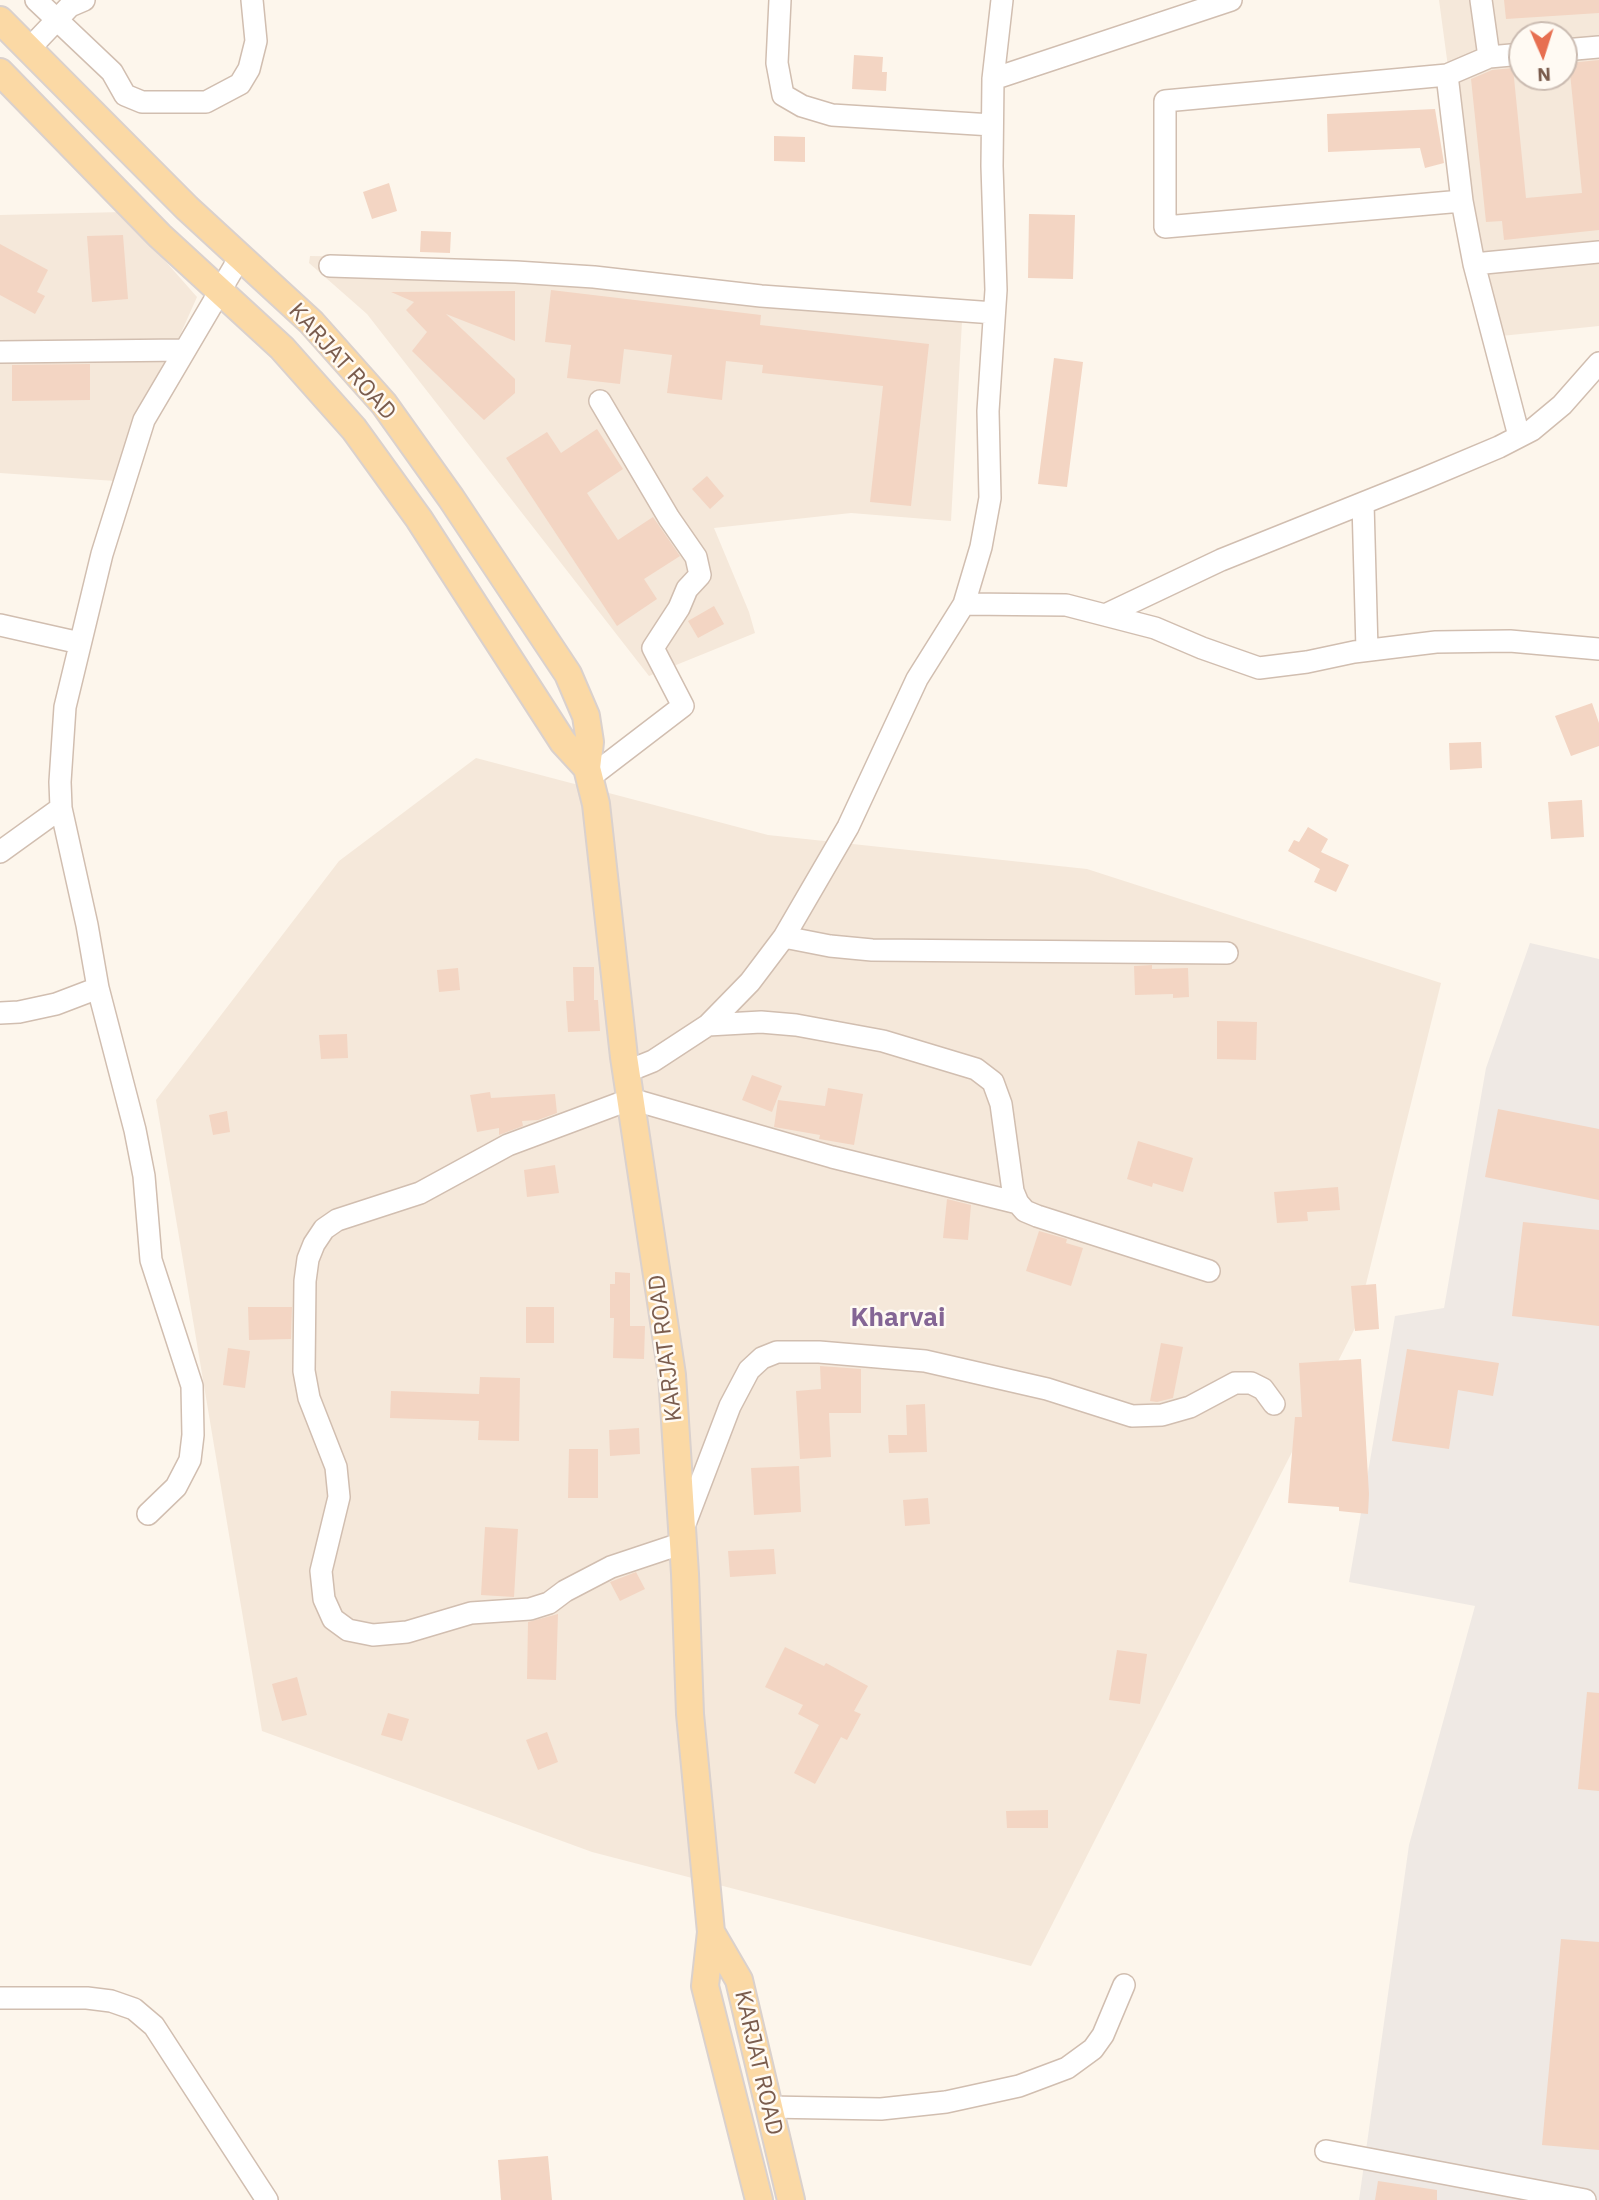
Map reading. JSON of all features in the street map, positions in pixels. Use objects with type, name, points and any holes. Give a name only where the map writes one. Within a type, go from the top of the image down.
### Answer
[{"type":"main road","name":"KARJAT ROAD","points":[[0,20],[178,199],[311,323],[384,404],[451,498],[568,674],[586,716],[590,742],[588,773],[596,804],[631,1098],[672,1375],[683,1537],[690,1714],[711,1931],[705,1986],[759,2200]]},
{"type":"main road","name":"KARJAT ROAD","points":[[0,72],[160,236],[282,348],[354,429],[419,519],[563,742],[588,773]]},
{"type":"main road","name":"KARJAT ROAD","points":[[711,1931],[739,1980],[789,2200]]},
{"type":"street","points":[[36,0],[112,72],[125,94],[142,102],[206,102],[240,84],[249,69],[256,41],[251,0]]},
{"type":"street","points":[[29,49],[70,5],[92,0]]},
{"type":"street","points":[[780,0],[776,62],[783,95],[802,106],[832,115],[992,125]]},
{"type":"street","points":[[628,1071],[653,1061],[708,1025],[750,982],[784,937],[848,827],[917,679],[964,604],[981,547],[990,498],[988,411],[994,313],[993,79],[1002,0]]},
{"type":"street","points":[[993,79],[1231,0]]},
{"type":"street","points":[[1482,0],[1489,57]]},
{"type":"street","points":[[1578,49],[1599,47]]},
{"type":"street","points":[[1462,201],[1165,227],[1165,101],[1447,75],[1489,57],[1508,55]]},
{"type":"street","points":[[1447,75],[1462,201],[1474,264],[1519,436]]},
{"type":"street","points":[[1474,264],[1599,252]]},
{"type":"street","points":[[148,1514],[176,1487],[190,1460],[193,1435],[192,1386],[151,1260],[144,1176],[135,1130],[98,988],[61,808],[65,707],[102,554],[144,420],[240,257]]},
{"type":"street","points":[[330,266],[542,274],[761,296],[994,313]]},
{"type":"street","points":[[0,352],[185,350]]},
{"type":"street","points":[[1105,615],[1221,560],[1363,503],[1532,430],[1562,405],[1599,363]]},
{"type":"street","points":[[588,773],[683,705],[653,648],[687,589],[699,575],[696,557],[669,518],[600,401]]},
{"type":"street","points":[[1363,503],[1367,650]]},
{"type":"street","points":[[964,604],[1066,605],[1155,628],[1259,668],[1367,650],[1436,642],[1510,641],[1599,649]]},
{"type":"street","points":[[0,625],[80,643]]},
{"type":"street","points":[[0,852],[61,808]]},
{"type":"street","points":[[784,937],[830,946],[872,950],[1227,954]]},
{"type":"street","points":[[0,1013],[56,1004],[98,988]]},
{"type":"street","points":[[708,1025],[761,1022],[796,1025],[883,1041],[976,1069],[993,1082],[1001,1104],[1013,1191],[1025,1211],[1209,1270]]},
{"type":"street","points":[[1018,1203],[832,1157],[631,1098],[508,1145],[420,1192],[337,1220],[324,1229],[308,1259],[305,1281],[304,1371],[309,1398],[336,1467],[339,1497],[321,1571],[324,1599],[333,1619],[348,1630],[373,1635],[407,1632],[471,1613],[530,1609],[549,1603],[565,1591],[611,1567],[683,1537],[730,1406],[749,1370],[762,1358],[777,1353],[819,1352],[925,1361],[1047,1389],[1132,1416],[1162,1415],[1190,1406],[1234,1383],[1251,1383],[1263,1389],[1273,1404]]},
{"type":"street","points":[[768,2107],[881,2109],[946,2102],[1020,2087],[1067,2068],[1093,2049],[1104,2035],[1124,1985]]},
{"type":"street","points":[[0,1998],[87,1998],[111,2001],[134,2009],[154,2026],[267,2200]]},
{"type":"street","points":[[1326,2151],[1585,2200]]},
{"type":"shaded area","points":[[1439,0],[1599,0],[1599,326],[1501,336],[1472,245]]},
{"type":"shaded area","points":[[122,212],[197,297],[115,481],[0,473],[0,215]]},
{"type":"shaded area","points":[[310,256],[484,259],[635,270],[799,289],[963,303],[951,521],[851,513],[714,528],[755,633],[649,676],[367,314],[309,263]]},
{"type":"shaded area","name":"Kharvai","points":[[476,758],[768,835],[1087,869],[1441,983],[1355,1328],[1031,1966],[592,1852],[262,1731],[156,1100],[339,861]]},
{"type":"shaded area","points":[[1530,943],[1599,959],[1599,2200],[1359,2200],[1409,1845],[1475,1606],[1349,1582],[1395,1316],[1444,1308],[1486,1068]]},
{"type":"building","points":[[1504,0],[1599,0],[1599,13],[1506,19]]},
{"type":"building","points":[[854,55],[883,57],[882,72],[887,72],[886,91],[852,89]]},
{"type":"building","points":[[1599,60],[1599,230],[1504,240],[1502,221],[1486,222],[1471,79],[1492,70],[1508,68],[1508,91],[1515,91],[1526,198],[1582,193],[1572,91],[1578,91],[1578,62]]},
{"type":"building","points":[[1435,109],[1444,163],[1425,168],[1420,148],[1328,152],[1327,114]]},
{"type":"building","points":[[774,136],[805,137],[805,162],[774,161]]},
{"type":"building","points":[[389,183],[397,211],[372,219],[363,192]]},
{"type":"building","points":[[1029,214],[1075,215],[1073,279],[1028,278]]},
{"type":"building","points":[[421,231],[451,232],[450,253],[420,252]]},
{"type":"building","points":[[123,235],[128,299],[92,302],[87,236]]},
{"type":"building","points":[[0,244],[48,270],[37,292],[45,296],[35,314],[0,295]]},
{"type":"building","points":[[551,290],[761,315],[760,325],[929,344],[911,506],[870,502],[883,386],[762,373],[763,365],[726,361],[722,400],[667,393],[672,355],[624,349],[620,384],[567,378],[571,345],[545,342]]},
{"type":"building","points":[[515,291],[515,341],[446,314],[515,379],[515,393],[484,420],[412,351],[427,332],[406,310],[414,302],[391,292]]},
{"type":"building","points":[[1054,358],[1083,362],[1067,487],[1038,484]]},
{"type":"building","points":[[90,364],[90,400],[12,401],[12,365]]},
{"type":"building","points":[[597,429],[623,469],[587,493],[618,540],[653,517],[680,556],[644,579],[657,599],[617,626],[506,458],[547,432],[561,453]]},
{"type":"building","points":[[707,476],[724,496],[710,509],[692,489]]},
{"type":"building","points":[[714,606],[724,624],[698,638],[688,621]]},
{"type":"building","points":[[1592,703],[1599,723],[1599,746],[1571,756],[1555,716]]},
{"type":"building","points":[[1481,742],[1482,768],[1450,770],[1449,743]]},
{"type":"building","points":[[1582,800],[1584,837],[1551,839],[1548,802]]},
{"type":"building","points":[[1308,827],[1328,839],[1321,852],[1349,865],[1336,892],[1314,882],[1320,869],[1288,851],[1294,840],[1299,842]]},
{"type":"building","points":[[1152,965],[1152,969],[1188,968],[1189,997],[1173,998],[1173,994],[1135,995],[1134,966]]},
{"type":"building","points":[[573,967],[594,967],[594,1000],[598,1000],[600,1031],[568,1032],[566,1001],[574,1001]]},
{"type":"building","points":[[458,968],[460,990],[439,992],[437,970]]},
{"type":"building","points":[[1217,1021],[1257,1022],[1256,1060],[1217,1059]]},
{"type":"building","points":[[347,1034],[348,1058],[321,1059],[319,1035]]},
{"type":"building","points":[[752,1075],[782,1086],[772,1112],[742,1100]]},
{"type":"building","points":[[828,1088],[863,1094],[854,1145],[819,1139],[820,1135],[774,1127],[778,1100],[825,1106]]},
{"type":"building","points":[[490,1092],[491,1098],[555,1094],[557,1113],[538,1120],[522,1121],[523,1126],[499,1135],[499,1128],[477,1132],[470,1095]]},
{"type":"building","points":[[1498,1109],[1599,1129],[1599,1200],[1485,1177]]},
{"type":"building","points":[[227,1111],[230,1132],[213,1135],[209,1115]]},
{"type":"building","points":[[1138,1141],[1193,1158],[1183,1192],[1153,1183],[1152,1187],[1127,1179]]},
{"type":"building","points":[[555,1165],[559,1193],[527,1197],[524,1170]]},
{"type":"building","points":[[1338,1187],[1340,1210],[1307,1212],[1308,1221],[1277,1223],[1274,1192]]},
{"type":"building","points":[[947,1199],[971,1205],[968,1240],[943,1238]]},
{"type":"building","points":[[1523,1222],[1599,1230],[1599,1326],[1512,1316]]},
{"type":"building","points":[[1039,1231],[1067,1239],[1066,1243],[1083,1248],[1071,1286],[1026,1271]]},
{"type":"building","points":[[615,1272],[630,1273],[630,1326],[645,1326],[644,1359],[613,1358],[614,1318],[610,1318],[610,1284],[615,1284]]},
{"type":"building","points":[[1376,1284],[1379,1329],[1355,1331],[1351,1286]]},
{"type":"building","points":[[248,1307],[292,1307],[291,1339],[249,1340]]},
{"type":"building","points":[[526,1307],[554,1307],[554,1343],[526,1343]]},
{"type":"building","points":[[1161,1343],[1183,1347],[1173,1398],[1157,1402],[1150,1401]]},
{"type":"building","points":[[228,1348],[250,1351],[245,1388],[223,1385]]},
{"type":"building","points":[[1407,1349],[1499,1363],[1493,1396],[1458,1390],[1449,1449],[1392,1441]]},
{"type":"building","points":[[1361,1359],[1368,1514],[1339,1511],[1339,1507],[1288,1503],[1295,1417],[1302,1417],[1299,1363]]},
{"type":"building","points":[[820,1366],[861,1369],[861,1413],[829,1413],[831,1457],[800,1459],[796,1391],[821,1389]]},
{"type":"building","points":[[480,1377],[520,1378],[519,1441],[478,1440],[479,1421],[390,1418],[391,1391],[479,1394]]},
{"type":"building","points":[[925,1404],[927,1452],[889,1453],[888,1435],[907,1435],[906,1405]]},
{"type":"building","points":[[639,1428],[640,1454],[610,1456],[609,1430]]},
{"type":"building","points":[[569,1449],[598,1449],[598,1498],[568,1498]]},
{"type":"building","points":[[799,1466],[801,1512],[754,1515],[751,1468]]},
{"type":"building","points":[[928,1498],[930,1524],[905,1526],[903,1500]]},
{"type":"building","points":[[485,1527],[518,1529],[514,1597],[481,1595]]},
{"type":"building","points":[[774,1549],[776,1574],[730,1577],[728,1551]]},
{"type":"building","points":[[636,1572],[645,1589],[620,1601],[610,1582]]},
{"type":"building","points":[[558,1614],[556,1680],[527,1679],[528,1622]]},
{"type":"building","points":[[785,1647],[824,1666],[826,1663],[868,1686],[854,1711],[861,1714],[847,1740],[841,1737],[815,1784],[794,1773],[819,1725],[798,1714],[803,1705],[765,1687]]},
{"type":"building","points":[[1117,1650],[1147,1654],[1140,1704],[1109,1700]]},
{"type":"building","points":[[297,1677],[307,1715],[282,1721],[272,1684]]},
{"type":"building","points":[[1587,1692],[1599,1693],[1599,1791],[1578,1789]]},
{"type":"building","points":[[388,1713],[409,1719],[402,1741],[381,1735]]},
{"type":"building","points":[[547,1732],[558,1762],[538,1770],[526,1740]]},
{"type":"building","points":[[1048,1810],[1048,1828],[1007,1828],[1006,1811]]},
{"type":"building","points":[[1561,1939],[1599,1942],[1599,2150],[1542,2145]]},
{"type":"building","points":[[548,2156],[552,2200],[501,2200],[498,2160]]},
{"type":"building","points":[[1378,2181],[1437,2190],[1437,2200],[1375,2200]]},
{"type":"district","name":"Kharvai","points":[[898,1318]]}]
